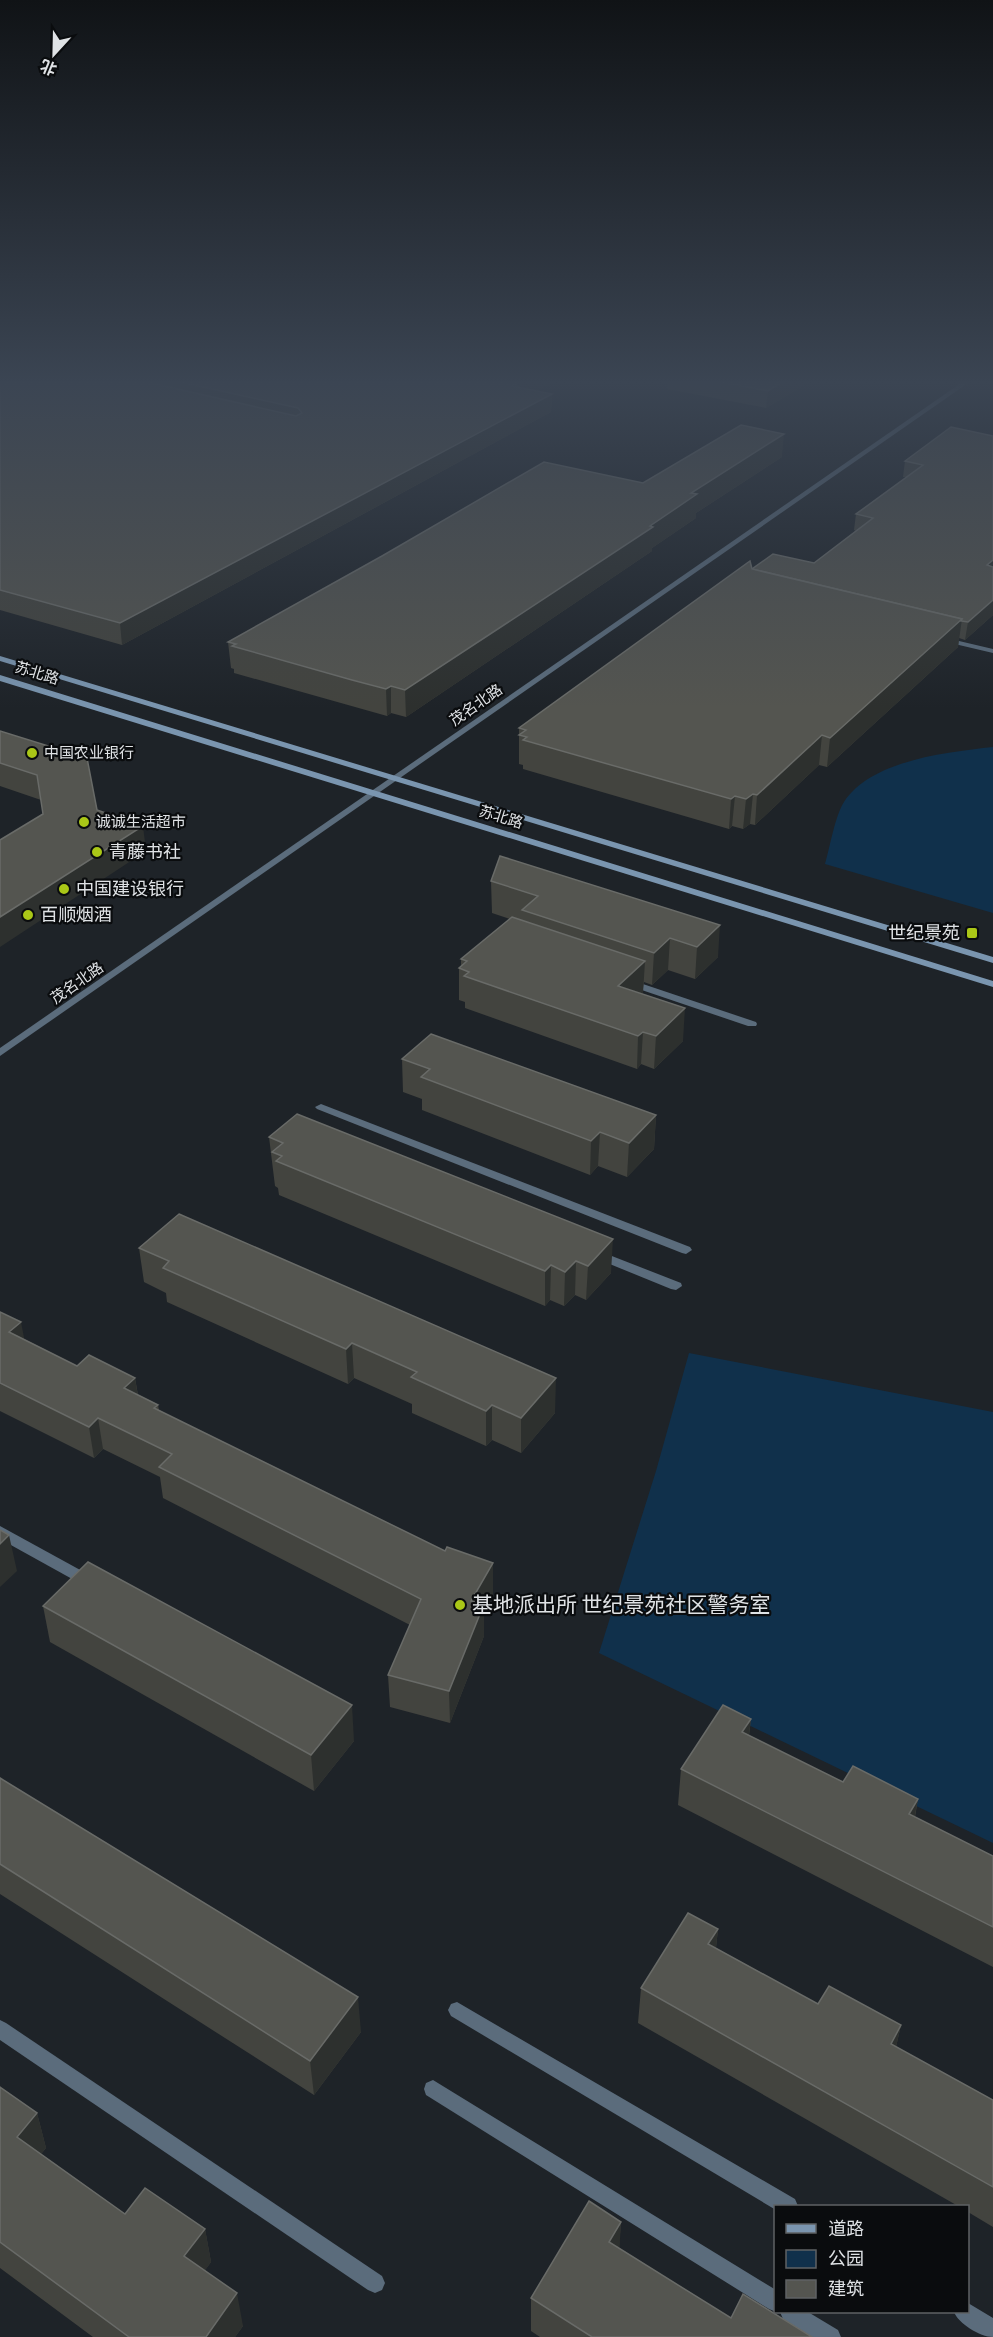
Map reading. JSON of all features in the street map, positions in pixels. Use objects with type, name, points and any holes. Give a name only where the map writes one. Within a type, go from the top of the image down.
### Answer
[{"type":"main road","name":"苏北路","points":[[0,658],[993,960]]},
{"type":"main road","name":"苏北路","points":[[0,678],[993,984]]},
{"type":"street","name":"茂名北路","points":[[0,1053],[811,490]]},
{"type":"street","points":[[936,637],[993,651]]},
{"type":"street","points":[[617,978],[752,1023]]},
{"type":"street","points":[[321,1107],[686,1250]]},
{"type":"street","points":[[588,1251],[676,1286]]},
{"type":"street","points":[[0,1532],[100,1587]]},
{"type":"street","points":[[457,2010],[786,2205]]},
{"type":"street","points":[[0,2029],[375,2283]]},
{"type":"street","points":[[434,2089],[774,2301]]},
{"type":"street","points":[[792,2313],[831,2337]]},
{"type":"street","points":[[966,2313],[993,2329]]},
{"type":"green space","points":[[993,747],[993,913],[825,864],[835,823],[844,802],[856,788],[872,776],[912,761]]},
{"type":"green space","points":[[689,1353],[993,1412],[993,1843],[599,1653],[656,1471]]},
{"type":"building","points":[[0,490],[371,490],[120,623],[0,590]]},
{"type":"building","points":[[496,490],[696,490],[691,493],[697,494],[650,526],[653,527],[405,690],[391,686],[386,689],[352,680],[232,646],[236,644],[228,642]]},
{"type":"building","points":[[889,490],[993,490],[993,560],[987,565],[993,567],[993,600],[968,622],[752,569],[773,554],[814,563],[873,518],[856,514]]},
{"type":"building","points":[[750,561],[752,569],[962,619],[830,738],[822,735],[757,795],[753,794],[746,799],[735,796],[731,799],[523,740],[527,737],[519,735],[526,730],[519,728]]},
{"type":"building","points":[[0,731],[87,758],[97,810],[143,826],[0,917],[0,840],[43,814],[37,775],[0,763]]},
{"type":"building","points":[[500,856],[720,925],[697,947],[670,938],[654,953],[522,910],[538,896],[491,881]]},
{"type":"building","points":[[512,917],[645,961],[618,986],[685,1008],[656,1036],[643,1032],[638,1036],[464,976],[469,972],[459,968],[467,961],[461,959]]},
{"type":"building","points":[[431,1034],[656,1115],[629,1143],[600,1132],[591,1141],[421,1077],[430,1069],[402,1059]]},
{"type":"building","points":[[297,1114],[613,1239],[588,1266],[576,1261],[565,1272],[551,1265],[545,1271],[276,1161],[282,1156],[272,1152],[283,1143],[269,1137]]},
{"type":"building","points":[[179,1214],[556,1378],[521,1418],[492,1405],[486,1411],[411,1377],[417,1372],[352,1343],[346,1349],[163,1268],[169,1261],[139,1248]]},
{"type":"building","points":[[0,1312],[21,1322],[9,1332],[77,1366],[89,1355],[135,1378],[124,1388],[158,1405],[154,1408],[445,1551],[447,1547],[493,1563],[471,1601],[484,1604],[449,1691],[388,1675],[421,1599],[159,1467],[172,1454],[98,1418],[89,1427],[0,1383]]},
{"type":"building","points":[[0,1530],[9,1535],[0,1544]]},
{"type":"building","points":[[88,1562],[352,1705],[311,1755],[43,1606]]},
{"type":"building","points":[[723,1705],[751,1719],[742,1732],[843,1782],[853,1766],[918,1799],[909,1814],[993,1856],[993,1927],[681,1769]]},
{"type":"building","points":[[0,1778],[358,1997],[310,2061],[0,1864]]},
{"type":"building","points":[[688,1913],[718,1929],[708,1944],[818,2004],[829,1986],[901,2025],[891,2044],[993,2100],[993,2187],[641,1988]]},
{"type":"building","points":[[0,2087],[37,2113],[17,2137],[125,2214],[145,2188],[205,2229],[184,2256],[237,2293],[206,2337],[129,2337],[0,2242]]},
{"type":"building","points":[[589,2201],[621,2222],[609,2242],[731,2318],[743,2294],[812,2337],[592,2337],[531,2298]]},
{"type":"place","name":"中国农业银行","points":[[32,753]]},
{"type":"place","name":"诚诚生活超市","points":[[84,822]]},
{"type":"place","name":"青藤书社","points":[[97,852]]},
{"type":"place","name":"中国建设银行","points":[[64,889]]},
{"type":"place","name":"百顺烟酒","points":[[28,915]]},
{"type":"place","name":"世纪景苑","points":[[972,933]]},
{"type":"place","name":"基地派出所 世纪景苑社区警务室","points":[[460,1605]]}]
